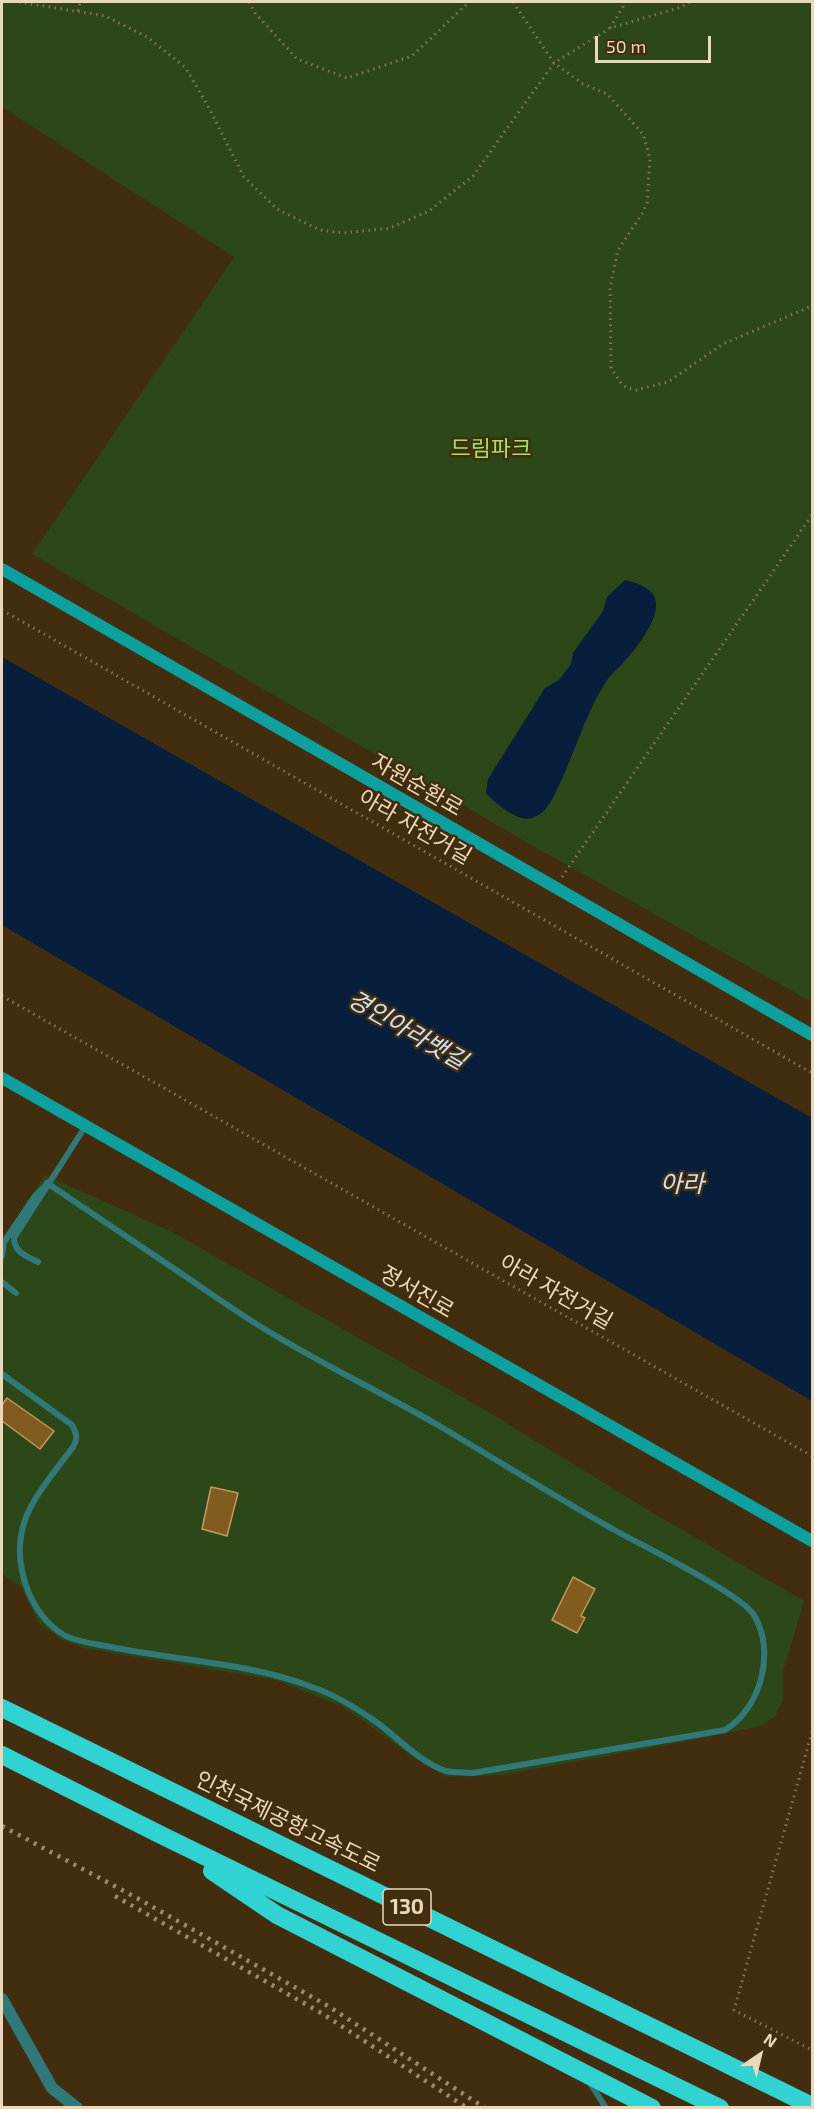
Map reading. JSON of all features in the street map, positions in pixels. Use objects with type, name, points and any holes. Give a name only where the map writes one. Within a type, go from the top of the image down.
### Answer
[{"type":"highway","name":"인천국제공항고속도로","points":[[2,1708],[813,2106]]},
{"type":"highway","name":"130","points":[[2,1755],[720,2108]]},
{"type":"highway","points":[[159,1834],[277,1915],[652,2108]]},
{"type":"main road","name":"자원순환로","points":[[2,569],[813,1035]]},
{"type":"main road","name":"정서진로","points":[[2,1078],[813,1541]]},
{"type":"street","points":[[2,1999],[52,2088],[77,2108]]},
{"type":"lane","points":[[17,1250],[14,1238],[39,1201],[47,1183],[85,1127]]},
{"type":"lane","points":[[2,1256],[3,1246],[34,1196],[47,1183]]},
{"type":"lane","points":[[2,1374],[72,1425],[77,1433],[77,1440],[73,1447],[30,1509],[24,1524],[20,1558],[22,1577],[41,1614],[51,1626],[66,1636],[141,1653],[258,1670],[314,1687],[359,1710],[428,1762],[447,1772],[473,1773],[724,1730],[748,1708],[756,1692],[762,1676],[763,1645],[760,1629],[753,1613],[744,1605],[709,1582],[550,1494],[435,1424],[261,1327],[47,1183]]},
{"type":"lane","points":[[3,1246],[17,1250],[38,1262]]},
{"type":"lane","points":[[2,1282],[16,1293]]},
{"type":"lane","points":[[585,2074],[606,2108]]},
{"type":"path","points":[[19,2],[105,16],[147,37],[185,67],[208,106],[244,177],[277,209],[320,230],[343,233],[390,228],[429,211],[473,176],[554,63],[610,28],[691,2]]},
{"type":"path","points":[[78,11],[80,2]]},
{"type":"path","points":[[249,2],[255,13],[297,59],[347,78],[412,56],[469,2]]},
{"type":"path","points":[[513,2],[554,63],[583,84],[607,94],[643,134],[650,158],[647,203],[618,250],[610,288],[611,368],[621,383],[627,388],[636,390],[668,382],[723,344],[813,306]]},
{"type":"path","points":[[610,28],[626,2]]},
{"type":"path","points":[[554,888],[813,515]]},
{"type":"path","name":"아라 자전거길","points":[[2,610],[813,1073]]},
{"type":"path","name":"아라 자전거길","points":[[2,996],[813,1456]]},
{"type":"path","points":[[813,1732],[734,2010],[813,2049]]},
{"type":"green space","name":"드림파크","points":[[2,2],[812,2],[812,1002],[533,846],[32,554],[234,257],[2,107]]},
{"type":"green space","points":[[45,1175],[172,1232],[485,1410],[653,1513],[804,1601],[783,1672],[783,1701],[775,1716],[761,1726],[682,1742],[501,1775],[445,1777],[344,1707],[276,1680],[84,1648],[62,1640],[38,1622],[21,1587],[2,1574],[2,1239]]},
{"type":"water","points":[[625,580],[645,587],[655,598],[656,610],[650,626],[601,691],[549,804],[543,812],[532,818],[520,818],[501,807],[486,793],[488,779],[545,688],[559,680],[571,664],[573,653],[603,611],[607,597]]},
{"type":"water","name":"아라","points":[[2,657],[812,1118],[812,1401],[2,925]]},
{"type":"building","points":[[7,1398],[54,1431],[40,1449],[2,1421],[2,1405]]},
{"type":"building","points":[[211,1487],[238,1493],[227,1536],[202,1529]]},
{"type":"building","points":[[573,1577],[595,1589],[581,1616],[585,1618],[577,1633],[552,1620]]},
{"type":"railway","points":[[2,1826],[137,1898],[328,2006],[485,2108]]},
{"type":"railway","points":[[115,1896],[323,2014],[467,2108]]},
{"type":"water label","name":"경인아라뱃길","points":[[407,1030]]}]
